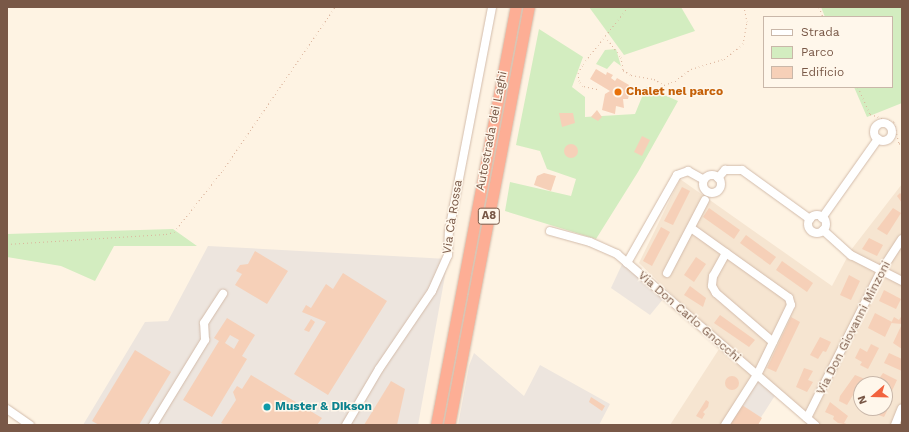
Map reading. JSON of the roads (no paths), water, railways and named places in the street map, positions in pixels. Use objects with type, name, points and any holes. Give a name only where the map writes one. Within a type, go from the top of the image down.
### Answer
[{"type":"highway","name":"Autostrada dei Laghi","points":[[436,425],[516,7]]},
{"type":"highway","name":"Autostrada dei Laghi","points":[[449,425],[529,7]]},
{"type":"street","name":"Via Cà Rossa","points":[[346,425],[379,369],[432,291],[448,255],[449,231],[492,7]]},
{"type":"street","points":[[822,218],[878,139]]},
{"type":"street","points":[[718,178],[725,170],[742,170],[810,219]]},
{"type":"street","points":[[627,263],[677,175],[688,171],[704,180]]},
{"type":"street","points":[[704,180],[710,176],[718,178]]},
{"type":"street","points":[[704,180],[704,189],[712,193],[720,186],[718,178]]},
{"type":"street","points":[[667,273],[705,200]]},
{"type":"street","points":[[814,216],[822,218],[825,222],[823,230],[812,232],[808,224],[810,219],[814,216]]},
{"type":"street","points":[[691,228],[789,298],[791,305],[757,375],[724,425]]},
{"type":"street","points":[[823,230],[851,255],[902,281]]},
{"type":"street","name":"Via Don Carlo Gnocchi","points":[[550,231],[590,242],[617,254],[816,425]]},
{"type":"street","name":"Via Don Giovanni Minzoni","points":[[807,418],[881,271],[902,239]]},
{"type":"street","points":[[726,253],[713,276],[712,286],[716,293],[773,342]]},
{"type":"street","points":[[153,425],[205,340],[204,323],[223,294]]},
{"type":"street","points":[[895,425],[902,408]]},
{"type":"street","points":[[7,409],[30,425]]},
{"type":"place","name":"Chalet nel parco","points":[[618,92]]},
{"type":"place","name":"Muster & Dikson","points":[[267,407]]}]
